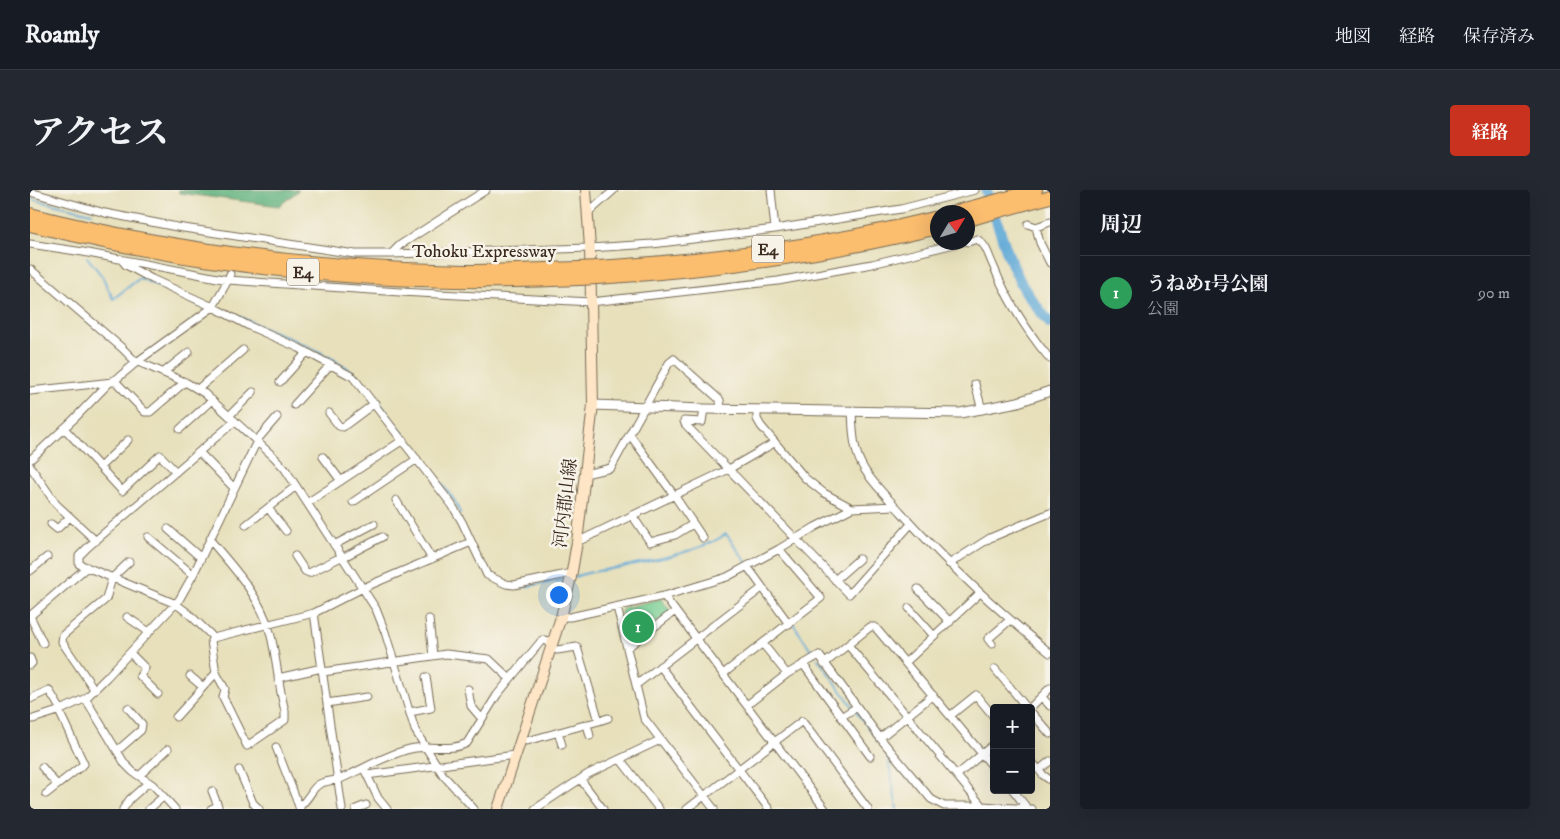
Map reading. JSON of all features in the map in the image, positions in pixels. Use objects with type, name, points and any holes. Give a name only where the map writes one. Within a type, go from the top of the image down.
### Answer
[{"type":"highway","points":[[1024,199],[1036,190]]},
{"type":"highway","points":[[975,215],[1024,199],[1050,197]]},
{"type":"highway","name":"Tohoku Expressway","points":[[30,214],[152,240],[217,251],[297,260],[364,266],[578,274]]},
{"type":"highway","name":"Tohoku Expressway","points":[[30,225],[149,251],[277,270],[411,280],[520,281],[739,254],[832,239],[930,218]]},
{"type":"highway","name":"Tohoku Expressway","points":[[597,272],[700,269],[799,256],[930,230]]},
{"type":"main road","name":"河内郡山線","points":[[498,809],[561,618],[577,542],[593,405],[590,248],[586,214],[586,190]]},
{"type":"street","points":[[391,254],[400,245],[486,190]]},
{"type":"street","points":[[586,214],[614,190]]},
{"type":"street","points":[[771,190],[775,229]]},
{"type":"street","points":[[30,192],[105,213],[236,240],[301,245],[355,254],[391,254],[590,248],[652,244],[775,229],[901,209],[976,190]]},
{"type":"street","points":[[1028,224],[1036,227],[1050,222]]},
{"type":"street","points":[[1036,227],[1040,243],[1050,263]]},
{"type":"street","points":[[975,240],[977,239],[986,247],[1002,288],[1016,314],[1050,359]]},
{"type":"street","points":[[30,244],[229,277],[400,292],[591,302],[778,281],[872,264],[930,250]]},
{"type":"street","points":[[121,259],[126,265],[152,279],[307,352],[353,377],[452,505],[485,573],[506,584],[514,585],[571,577]]},
{"type":"street","points":[[30,269],[122,348],[132,359],[198,389],[274,457],[296,486],[376,610],[395,661],[415,730],[455,789],[474,809]]},
{"type":"street","points":[[30,460],[111,382],[213,307],[229,277]]},
{"type":"street","points":[[198,389],[243,350]]},
{"type":"street","points":[[164,372],[189,352]]},
{"type":"street","points":[[280,382],[307,352]]},
{"type":"street","points":[[585,474],[611,468],[669,363],[674,359],[720,400],[721,408]]},
{"type":"street","points":[[294,405],[331,364]]},
{"type":"street","points":[[30,390],[111,382],[145,412],[150,412],[185,382]]},
{"type":"street","points":[[975,384],[982,410]]},
{"type":"street","points":[[593,405],[704,409],[950,413],[982,410],[1018,402],[1050,391]]},
{"type":"street","points":[[213,638],[188,612],[176,604],[78,564],[79,556],[199,452],[232,418],[253,392]]},
{"type":"street","points":[[180,430],[212,400]]},
{"type":"street","points":[[329,413],[339,426],[344,427],[375,403]]},
{"type":"street","points":[[704,409],[702,422],[684,421],[685,424],[849,594],[911,524]]},
{"type":"street","points":[[757,410],[757,419],[774,443],[814,487],[852,508]]},
{"type":"street","points":[[852,411],[855,450],[863,468],[911,524],[949,564],[1010,620],[1050,653]]},
{"type":"street","points":[[34,719],[86,698],[176,604],[193,575],[256,442],[277,418]]},
{"type":"street","points":[[64,428],[122,491],[160,455],[176,472]]},
{"type":"street","points":[[630,435],[703,538]]},
{"type":"street","points":[[100,467],[128,440]]},
{"type":"street","points":[[307,503],[403,440]]},
{"type":"street","points":[[577,542],[729,469],[774,443]]},
{"type":"street","points":[[199,452],[234,488]]},
{"type":"street","points":[[323,457],[341,481]]},
{"type":"street","points":[[354,502],[417,459]]},
{"type":"street","points":[[30,466],[56,504],[96,541]]},
{"type":"street","points":[[246,525],[296,486]]},
{"type":"street","points":[[396,500],[432,559]]},
{"type":"street","points":[[561,618],[570,618],[664,596],[727,577],[852,508],[895,506]]},
{"type":"street","points":[[268,508],[286,531]]},
{"type":"street","points":[[949,564],[990,538],[1050,513]]},
{"type":"street","points":[[632,515],[650,542],[675,535],[693,524]]},
{"type":"street","points":[[51,524],[57,529],[70,517]]},
{"type":"street","points":[[334,546],[374,524]]},
{"type":"street","points":[[168,529],[201,558]]},
{"type":"street","points":[[148,537],[193,575]]},
{"type":"street","points":[[296,556],[305,571],[309,573],[382,537]]},
{"type":"street","points":[[210,540],[259,603],[268,626],[285,711],[285,720],[246,746],[223,698],[225,689],[216,673],[211,641],[213,638]]},
{"type":"street","points":[[213,638],[268,626],[314,613],[362,588],[471,542]]},
{"type":"street","points":[[723,674],[821,598],[778,549]]},
{"type":"street","points":[[30,571],[47,556]]},
{"type":"street","points":[[835,580],[859,559]]},
{"type":"street","points":[[94,689],[62,642],[63,635],[106,599],[112,578],[129,562]]},
{"type":"street","points":[[749,565],[762,588],[791,622]]},
{"type":"street","points":[[44,643],[30,616],[87,567]]},
{"type":"street","points":[[636,685],[762,588]]},
{"type":"street","points":[[918,589],[950,622]]},
{"type":"street","points":[[906,662],[980,593]]},
{"type":"street","points":[[664,596],[825,809]]},
{"type":"street","points":[[617,607],[644,718],[714,809]]},
{"type":"street","points":[[909,608],[934,636]]},
{"type":"street","points":[[627,648],[675,611]]},
{"type":"street","points":[[314,613],[342,809]]},
{"type":"street","points":[[127,617],[149,632]]},
{"type":"street","points":[[429,619],[433,656]]},
{"type":"street","points":[[992,644],[988,639],[1010,620]]},
{"type":"street","points":[[824,664],[870,627],[875,627],[990,763]]},
{"type":"street","points":[[365,772],[400,752],[425,746],[459,748],[467,743],[497,695],[542,640],[558,650],[577,647],[599,721]]},
{"type":"street","points":[[763,644],[787,674]]},
{"type":"street","points":[[848,645],[957,774],[977,807]]},
{"type":"street","points":[[130,653],[145,668],[140,676],[158,694]]},
{"type":"street","points":[[278,678],[323,670],[446,654],[489,659],[510,680]]},
{"type":"street","points":[[747,705],[787,674],[816,657],[824,664],[854,708],[931,799],[944,806],[951,807],[1030,808]]},
{"type":"street","points":[[30,658],[32,663],[30,665]]},
{"type":"street","points":[[803,664],[870,756]]},
{"type":"street","points":[[660,666],[769,809]]},
{"type":"street","points":[[995,669],[1026,704]]},
{"type":"street","points":[[176,717],[216,673]]},
{"type":"street","points":[[190,676],[203,687]]},
{"type":"street","points":[[410,712],[431,708],[426,677]]},
{"type":"street","points":[[1034,704],[1050,688]]},
{"type":"street","points":[[468,689],[471,708],[482,720]]},
{"type":"street","points":[[30,699],[49,690],[84,764],[46,794]]},
{"type":"street","points":[[880,738],[933,695]]},
{"type":"street","points":[[951,715],[976,695],[990,712]]},
{"type":"street","points":[[327,703],[367,697]]},
{"type":"street","points":[[1042,697],[1050,706]]},
{"type":"street","points":[[86,698],[125,764],[153,785],[175,809]]},
{"type":"street","points":[[116,751],[141,730],[142,724],[128,708]]},
{"type":"street","points":[[842,717],[854,708]]},
{"type":"street","points":[[1035,717],[1050,734]]},
{"type":"street","points":[[520,739],[527,741],[608,718]]},
{"type":"street","points":[[687,809],[802,721],[868,809]]},
{"type":"street","points":[[587,724],[590,736]]},
{"type":"street","points":[[558,732],[562,745]]},
{"type":"street","points":[[535,809],[588,774],[660,740]]},
{"type":"street","points":[[276,747],[300,808]]},
{"type":"street","points":[[957,774],[990,747]]},
{"type":"street","points":[[139,776],[168,749]]},
{"type":"street","points":[[300,808],[316,785],[328,781],[365,772],[438,766],[515,755]]},
{"type":"street","points":[[620,759],[659,809]]},
{"type":"street","points":[[1039,770],[1050,761]]},
{"type":"street","points":[[1035,766],[1042,775],[1050,780]]},
{"type":"street","points":[[42,767],[57,785]]},
{"type":"street","points":[[239,770],[253,803],[259,809]]},
{"type":"street","points":[[365,772],[378,798],[387,809]]},
{"type":"street","points":[[581,780],[603,809]]},
{"type":"street","points":[[123,809],[130,799],[149,782]]},
{"type":"street","points":[[211,809],[218,806],[212,791]]},
{"type":"street","points":[[1017,794],[1030,808]]},
{"type":"street","points":[[149,809],[163,797]]},
{"type":"street","points":[[356,809],[366,805]]},
{"type":"green space","points":[[179,190],[299,190],[279,206],[179,193]]},
{"type":"green space","points":[[661,599],[669,609],[669,613],[632,642],[628,641],[621,612],[623,608]]},
{"type":"waterway","points":[[986,190],[1004,244],[1021,283],[1050,323]]},
{"type":"waterway","points":[[30,199],[92,213]]},
{"type":"waterway","points":[[87,257],[102,276],[113,299],[140,278],[206,308]]},
{"type":"waterway","points":[[232,313],[318,351],[349,369],[362,380],[455,501],[460,513]]},
{"type":"waterway","points":[[574,577],[681,553],[706,545],[726,534],[747,563]]},
{"type":"waterway","points":[[508,587],[513,589],[567,579]]},
{"type":"waterway","points":[[792,622],[815,656]]},
{"type":"waterway","points":[[818,659],[887,753],[897,809]]},
{"type":"place","name":"うねめ1号公園","points":[[638,627]]}]
